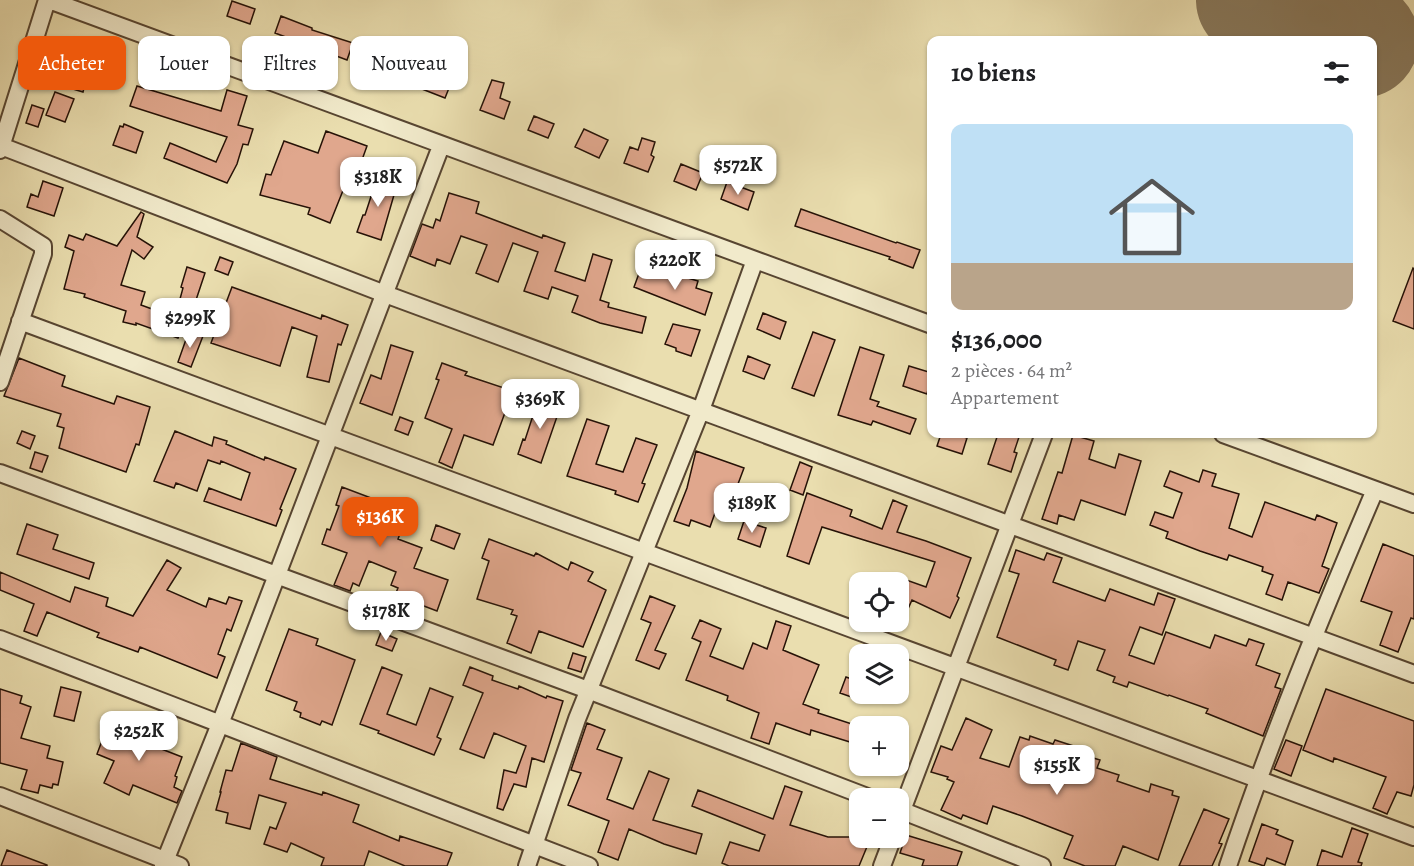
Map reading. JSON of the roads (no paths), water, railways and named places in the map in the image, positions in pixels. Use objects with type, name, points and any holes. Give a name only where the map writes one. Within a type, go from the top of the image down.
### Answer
[{"type":"street","points":[[927,323],[48,0],[1,148],[385,294],[1414,674]]},
{"type":"street","points":[[0,796],[169,864],[276,576],[441,146]]},
{"type":"street","points":[[0,219],[43,246],[43,254],[0,382]]},
{"type":"street","points":[[527,866],[588,690],[701,411],[755,260]]},
{"type":"street","points":[[20,321],[1414,837]]},
{"type":"street","points":[[909,790],[1042,438]]},
{"type":"street","points":[[1234,438],[1414,504]]},
{"type":"street","points":[[0,473],[588,690],[849,790]]},
{"type":"street","points":[[1228,866],[1257,779],[1312,637],[1375,490]]},
{"type":"street","points":[[0,639],[589,866]]},
{"type":"street","points":[[909,816],[1042,866]]},
{"type":"street","points":[[882,866],[888,848]]}]
